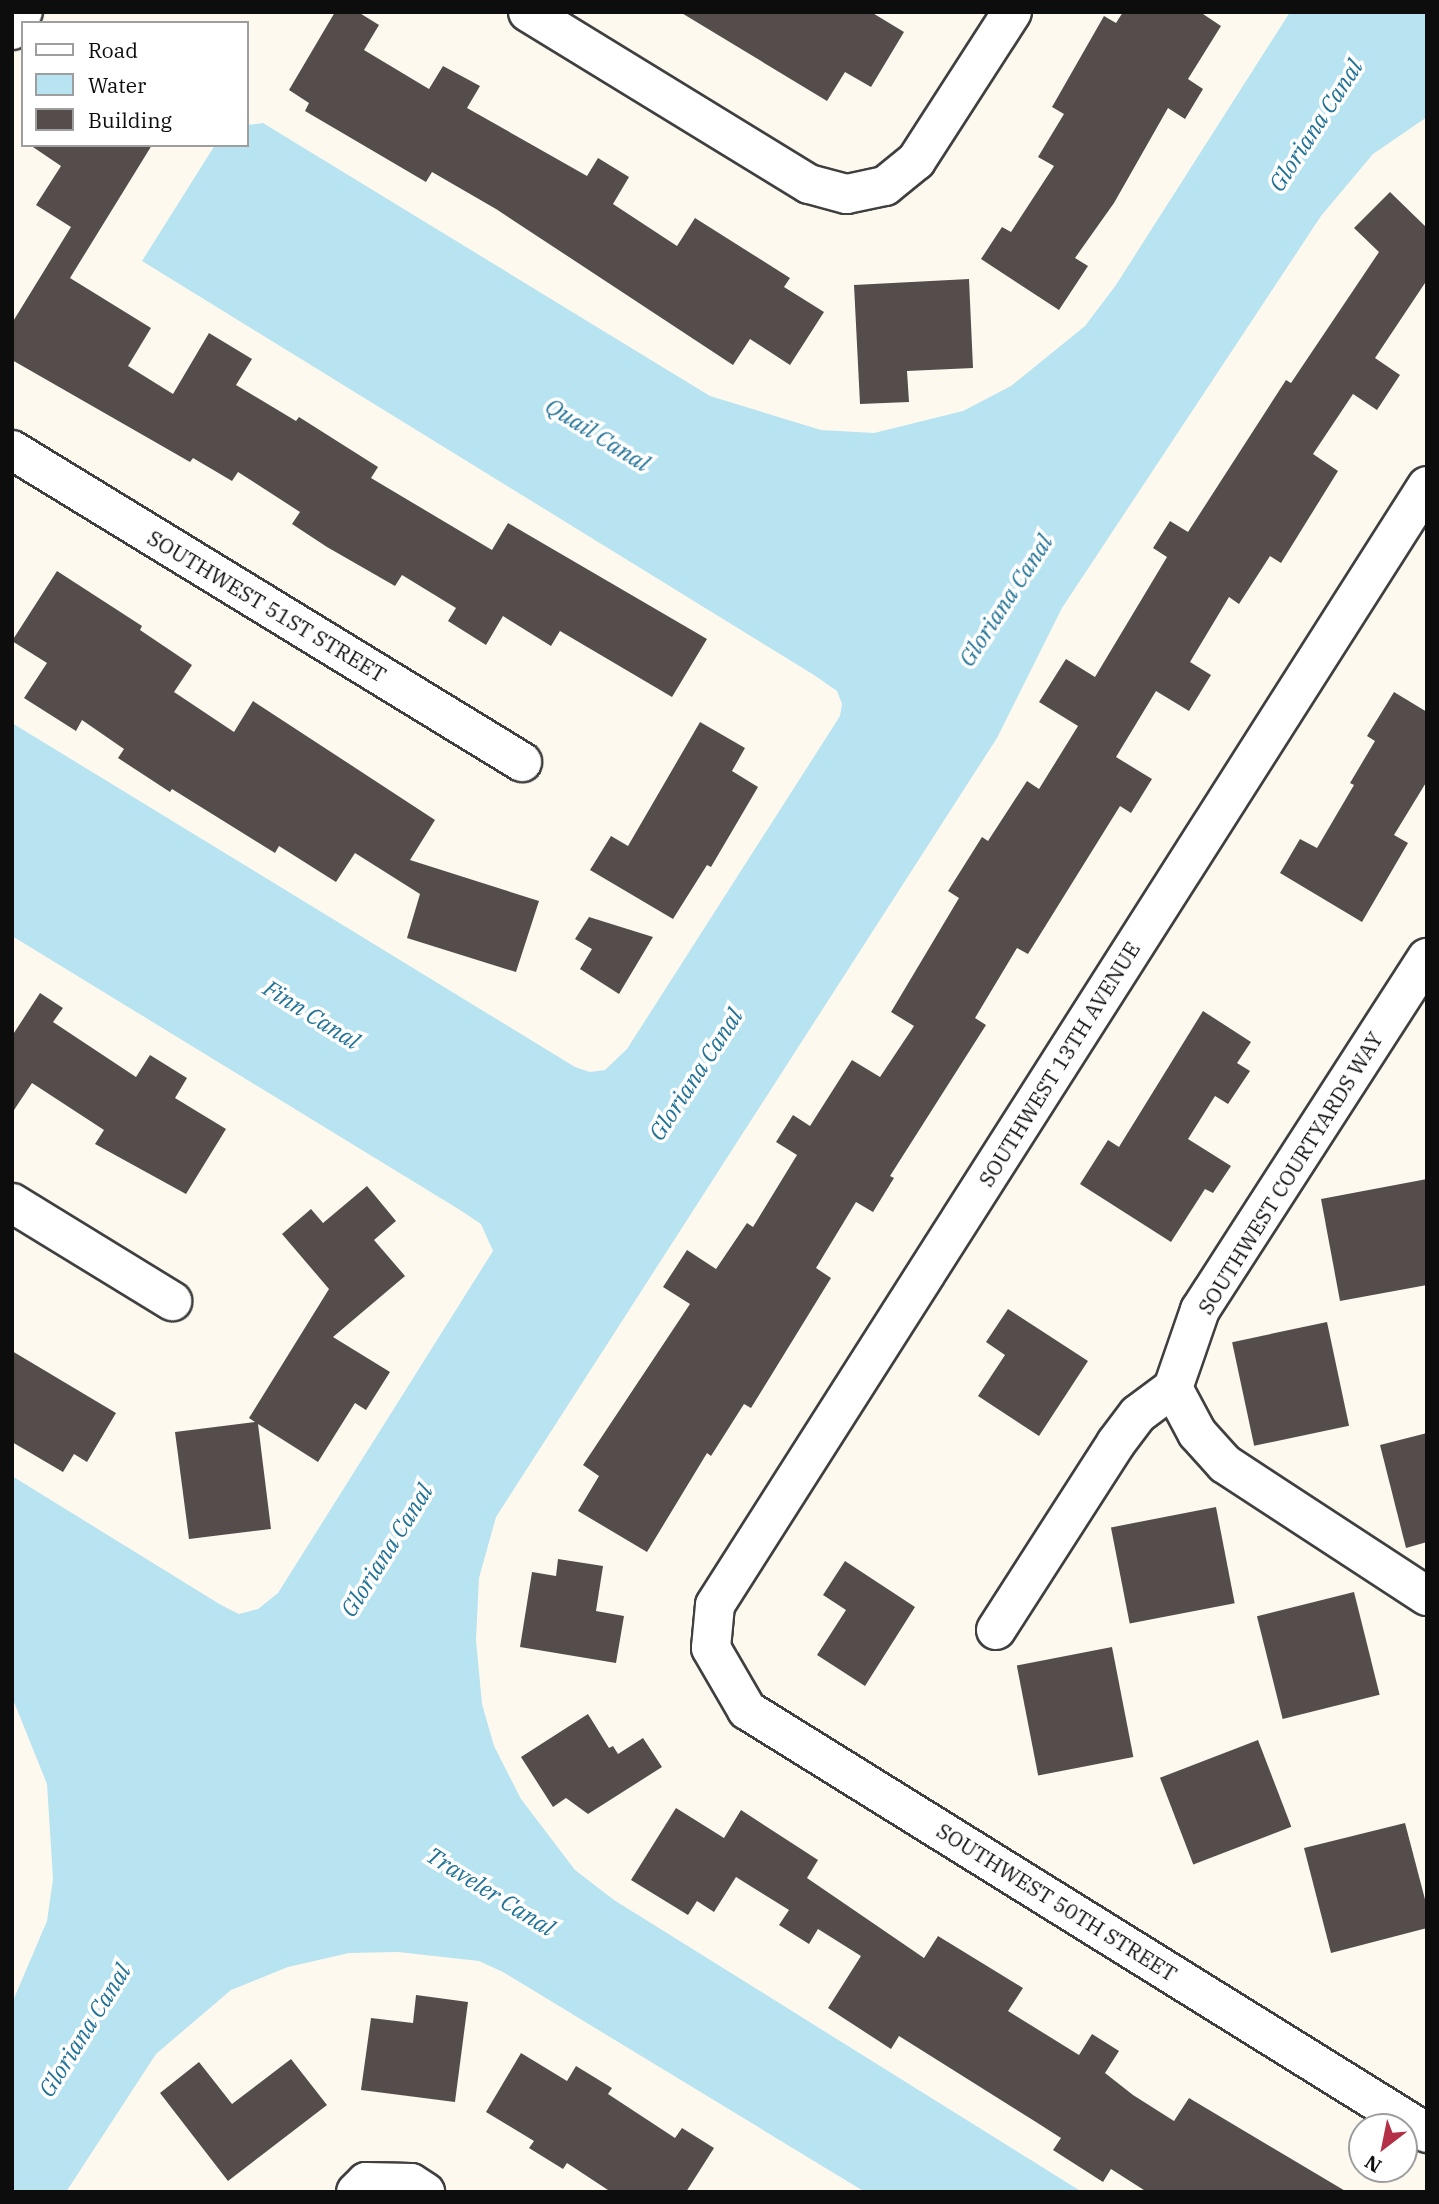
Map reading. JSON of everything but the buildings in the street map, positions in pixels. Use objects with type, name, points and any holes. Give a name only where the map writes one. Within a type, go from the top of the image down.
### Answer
[{"type":"street","points":[[12,30],[23,12]]},
{"type":"street","points":[[528,12],[809,184],[847,194],[885,186],[916,161],[1012,12]]},
{"type":"street","name":"SOUTHWEST 51ST STREET","points":[[12,450],[522,762]]},
{"type":"street","name":"SOUTHWEST 13TH AVENUE","points":[[711,1648],[715,1605],[1427,486]]},
{"type":"street","name":"SOUTHWEST COURTYARDS WAY","points":[[1173,1388],[1200,1310],[1427,958]]},
{"type":"street","points":[[12,1203],[172,1301]]},
{"type":"street","points":[[996,1630],[1116,1443],[1138,1414],[1173,1388],[1197,1433],[1225,1464],[1427,1596]]},
{"type":"street","name":"SOUTHWEST 50TH STREET","points":[[711,1648],[747,1710],[1427,2133]]},
{"type":"street","points":[[361,2187],[411,2183],[425,2192]]},
{"type":"water","points":[[1290,12],[1427,12],[1427,117],[1373,154],[1321,216],[1062,608],[997,738],[496,1517],[479,1578],[476,1640],[482,1704],[494,1746],[521,1799],[575,1870],[614,1900],[1082,2192],[865,2192],[503,1972],[479,1961],[398,1952],[349,1953],[288,1967],[231,1990],[156,2054],[66,2192],[12,2192],[12,2003],[47,1921],[53,1879],[47,1784],[12,1697],[12,1476],[221,1605],[239,1614],[258,1609],[278,1593],[493,1251],[481,1224],[460,1210],[12,936],[12,723],[575,1067],[590,1072],[605,1070],[627,1049],[840,716],[842,704],[837,691],[814,675],[142,261],[214,147],[248,147],[248,125],[263,123],[710,396],[821,430],[874,433],[963,411],[1011,386],[1085,326],[1116,285]]},
{"type":"water label","name":"Gloriana Canal","points":[[1315,125]]},
{"type":"water label","name":"Quail Canal","points":[[598,434]]},
{"type":"water label","name":"Gloriana Canal","points":[[1005,600]]},
{"type":"water label","name":"Finn Canal","points":[[312,1014]]},
{"type":"water label","name":"Gloriana Canal","points":[[695,1074]]},
{"type":"water label","name":"Gloriana Canal","points":[[386,1550]]},
{"type":"water label","name":"Traveler Canal","points":[[491,1891]]},
{"type":"water label","name":"Gloriana Canal","points":[[84,2030]]}]
